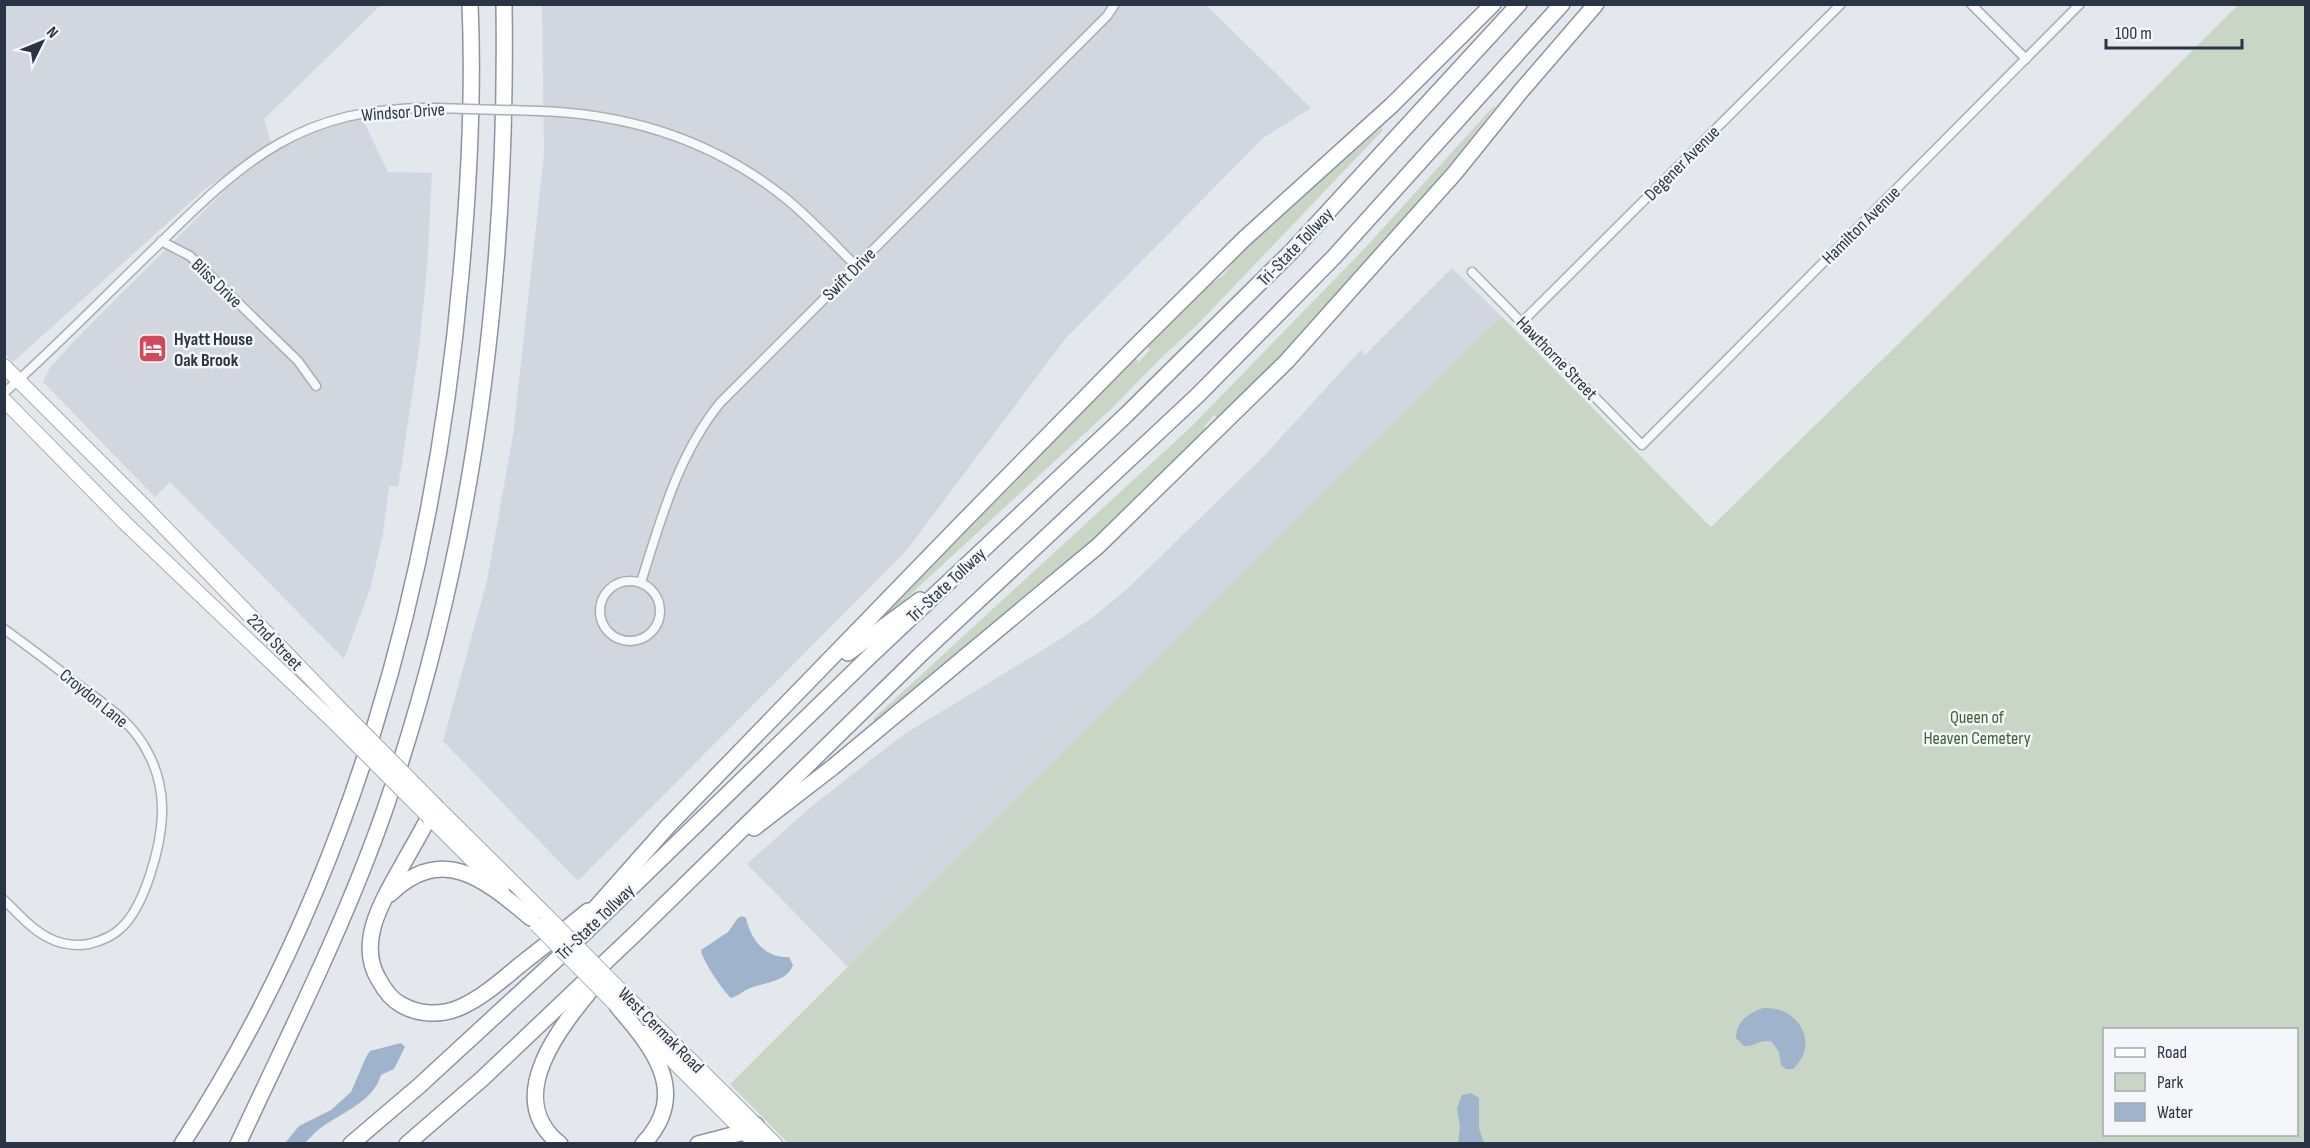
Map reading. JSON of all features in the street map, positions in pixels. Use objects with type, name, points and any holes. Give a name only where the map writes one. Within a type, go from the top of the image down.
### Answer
[{"type":"highway","points":[[182,1143],[251,1027],[284,963],[315,893],[367,754],[400,640],[434,479],[454,343],[467,191],[470,4]]},
{"type":"highway","points":[[238,1143],[328,951],[370,849],[411,726],[443,607],[473,452],[491,319],[503,153],[504,4]]},
{"type":"highway","points":[[514,999],[653,843],[952,533],[1244,239],[1392,105],[1493,4]]},
{"type":"highway","name":"Tri-State Tollway","points":[[351,1143],[419,1086],[514,999],[948,582],[1126,415],[1291,252],[1519,4]]},
{"type":"highway","name":"Tri-State Tollway","points":[[406,1143],[483,1078],[691,880],[863,709],[1175,418],[1263,330],[1390,196],[1562,4]]},
{"type":"highway","points":[[691,880],[833,767],[1098,546],[1294,353],[1454,174],[1596,4]]},
{"type":"highway","points":[[792,698],[878,629],[948,582]]},
{"type":"highway","points":[[432,812],[383,900],[370,942],[375,974],[384,990],[410,1010],[427,1013],[439,1012],[460,1007],[486,992],[581,916],[614,886]]},
{"type":"highway","points":[[383,900],[395,888],[419,873],[445,868],[459,871],[481,881],[538,920]]},
{"type":"highway","points":[[560,1143],[552,1137],[540,1118],[535,1099],[535,1084],[540,1067],[561,1030],[637,932]]},
{"type":"highway","points":[[622,1001],[662,1068],[666,1087],[665,1109],[656,1129],[643,1143]]},
{"type":"highway","points":[[698,1143],[750,1129]]},
{"type":"main road","name":"22nd Street","points":[[4,366],[146,508],[340,719],[538,920]]},
{"type":"main road","name":"22nd Street","points":[[4,400],[125,523],[340,719]]},
{"type":"main road","name":"West Cermak Road","points":[[538,920],[750,1129],[775,1143]]},
{"type":"main road","name":"West Cermak Road","points":[[750,1129],[756,1143]]},
{"type":"street","name":"Swift Drive","points":[[640,582],[675,480],[688,450],[702,426],[720,403],[1107,16],[1115,4]]},
{"type":"street","name":"Degener Avenue","points":[[1522,322],[1841,4]]},
{"type":"street","points":[[1971,4],[2026,59]]},
{"type":"street","name":"Hamilton Avenue","points":[[1642,445],[2080,4]]},
{"type":"street","name":"Windsor Drive","points":[[4,393],[19,381],[209,194],[237,171],[284,140],[316,126],[348,116],[396,109],[436,108],[571,112],[632,122],[658,129],[705,147],[746,170],[784,197],[856,266]]},
{"type":"street","name":"Bliss Drive","points":[[161,241],[190,256],[298,361],[316,386]]},
{"type":"street","name":"Hawthorne Street","points":[[1472,272],[1642,445]]},
{"type":"street","points":[[622,581],[640,582],[655,593],[661,610],[659,619],[656,628],[642,639],[621,640],[605,627],[600,618],[600,604],[607,591],[614,585],[622,581]]},
{"type":"street","name":"Croydon Lane","points":[[4,629],[114,711],[131,727],[146,748],[154,765],[161,792],[162,813],[157,851],[148,882],[131,917],[108,938],[77,946],[58,942],[35,929],[4,900]]},
{"type":"shaded area","points":[[4,5],[381,5],[264,119],[271,143],[204,190],[13,362],[4,353]]},
{"type":"shaded area","points":[[542,5],[1206,5],[1311,108],[1263,138],[1065,339],[906,551],[578,881],[443,741],[487,581],[513,435],[544,154]]},
{"type":"shaded area","points":[[362,118],[388,172],[432,173],[427,268],[419,348],[398,486],[389,486],[383,534],[370,589],[344,659],[170,482],[155,497],[43,382],[49,369],[76,339],[235,180],[265,155],[300,137]]},
{"type":"shaded area","points":[[1452,268],[1501,316],[848,967],[747,864],[812,806],[903,735],[1051,645],[1093,617],[1126,590],[1263,457],[1361,350],[1365,355]]},
{"type":"green space","name":"Queen of Heaven Cemetery","points":[[2238,5],[2305,5],[2305,1143],[789,1144],[730,1084],[1501,316],[1711,527],[1928,315]]},
{"type":"green space","points":[[1497,105],[1414,210],[1325,310],[1219,419],[1214,415],[1204,427],[1209,432],[1138,494],[1121,515],[1066,565],[875,721],[873,719],[1191,427],[1366,247]]},
{"type":"green space","points":[[1381,128],[1383,130],[1197,325],[1110,410],[884,619],[882,618],[1125,367],[1135,358],[1139,362],[1150,350],[1145,344],[1225,274],[1233,262],[1289,208]]},
{"type":"water","points":[[742,916],[746,918],[751,934],[760,946],[780,957],[789,957],[793,965],[782,978],[750,988],[731,998],[713,975],[701,950],[728,932]]},
{"type":"water","points":[[1763,1008],[1786,1013],[1802,1028],[1805,1048],[1801,1059],[1793,1069],[1786,1069],[1781,1065],[1779,1052],[1772,1042],[1765,1041],[1744,1046],[1736,1038],[1738,1027],[1744,1018]]},
{"type":"water","points":[[401,1043],[405,1047],[394,1069],[381,1075],[377,1085],[363,1100],[326,1124],[304,1143],[285,1143],[299,1126],[331,1110],[351,1092],[370,1051]]},
{"type":"water","points":[[1471,1093],[1479,1098],[1479,1128],[1484,1143],[1458,1143],[1460,1127],[1457,1108],[1462,1095]]},
{"type":"place","name":"Hyatt House Oak Brook","points":[[153,349]]}]
